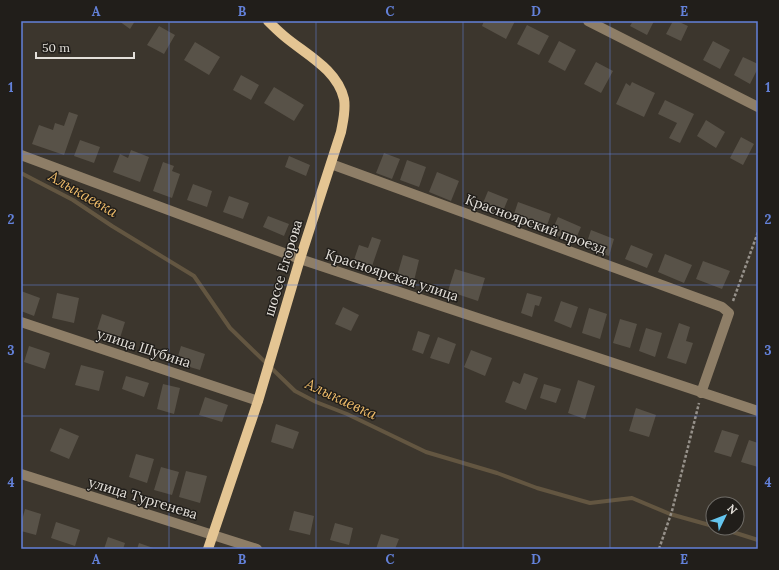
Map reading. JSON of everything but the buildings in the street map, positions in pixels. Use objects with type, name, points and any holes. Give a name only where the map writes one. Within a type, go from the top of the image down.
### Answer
[{"type":"main road","name":"шоссе Егорова","points":[[208,549],[258,401],[300,259],[341,132],[344,116],[344,100],[341,89],[332,75],[268,21]]},
{"type":"street","points":[[588,21],[758,108]]},
{"type":"street","name":"Красноярская улица","points":[[21,155],[300,259],[758,411]]},
{"type":"street","name":"Красноярский проезд","points":[[331,164],[714,304],[722,307],[729,313]]},
{"type":"street","points":[[701,393],[729,313]]},
{"type":"street","name":"улица Шубина","points":[[21,322],[258,401]]},
{"type":"street","name":"улица Тургенева","points":[[21,474],[257,549]]},
{"type":"path","points":[[729,313],[758,232]]},
{"type":"path","points":[[659,549],[672,511],[701,393]]},
{"type":"waterway","name":"Алыкаевка","points":[[21,173],[73,200],[112,226],[194,276],[230,328],[295,391],[316,402],[347,414],[426,452],[497,473],[537,488],[590,503],[632,498],[670,514],[705,524]]},
{"type":"waterway","name":"Алыкаевка","points":[[745,536],[758,540]]}]
